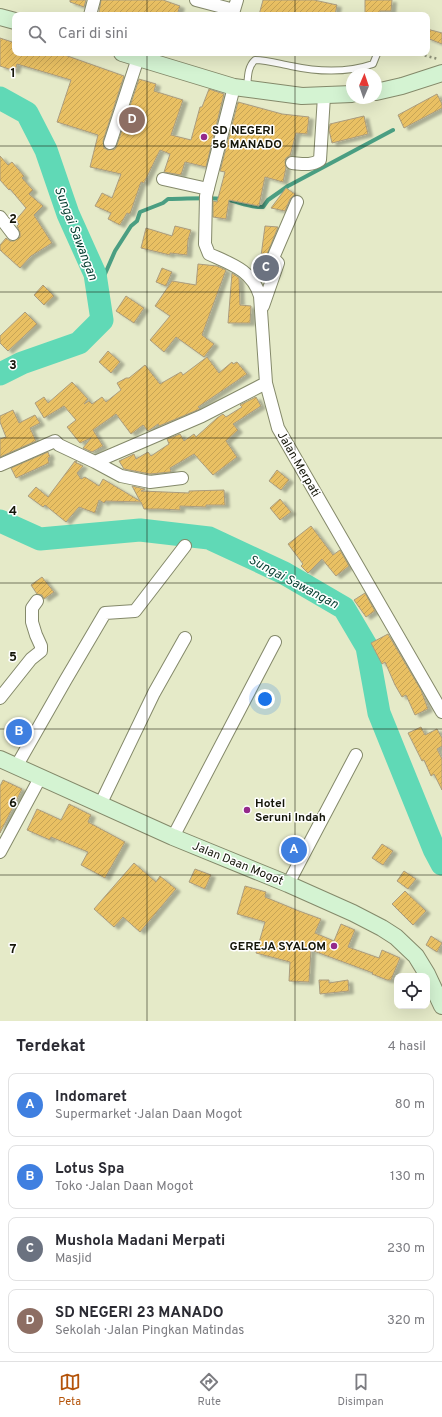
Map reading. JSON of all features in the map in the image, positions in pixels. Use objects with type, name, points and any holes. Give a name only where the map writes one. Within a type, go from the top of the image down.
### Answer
[{"type":"main road","points":[[0,17],[12,20]]},
{"type":"main road","points":[[132,56],[241,88],[302,96],[346,94]]},
{"type":"main road","points":[[382,91],[402,86],[442,73]]},
{"type":"main road","name":"Jalan Daan Mogot","points":[[0,759],[173,837],[288,884],[353,913],[396,937],[416,956],[427,974],[442,1006]]},
{"type":"street","points":[[91,12],[94,0]]},
{"type":"street","points":[[196,0],[236,5]]},
{"type":"street","points":[[110,143],[138,58]]},
{"type":"street","name":"Jalan Merpati","points":[[241,88],[207,192],[204,244],[209,254],[238,267],[251,278],[259,292],[266,383],[278,428],[442,712]]},
{"type":"street","points":[[292,163],[304,165],[320,160],[324,96]]},
{"type":"street","points":[[163,179],[207,192]]},
{"type":"street","points":[[261,311],[278,263],[273,258],[296,202]]},
{"type":"street","points":[[1,219],[13,234]]},
{"type":"street","points":[[96,462],[202,416],[266,383]]},
{"type":"street","points":[[0,465],[55,441],[59,445],[96,462],[121,476],[150,482],[182,478]]},
{"type":"street","points":[[16,767],[105,613],[135,611],[185,546]]},
{"type":"street","points":[[0,698],[31,658],[42,650],[32,622],[32,608],[37,601]]},
{"type":"street","points":[[100,804],[154,693],[185,638]]},
{"type":"street","points":[[173,837],[276,642]]},
{"type":"street","points":[[288,884],[356,755]]},
{"type":"street","points":[[0,852],[40,778]]},
{"type":"lane","points":[[241,88],[252,63],[255,60],[312,70],[331,71],[353,69],[374,64],[376,56]]},
{"type":"path","points":[[427,56],[442,60]]},
{"type":"building","points":[[70,0],[86,0],[84,7],[70,2]]},
{"type":"building","points":[[101,0],[163,0],[180,6],[178,12],[99,12]]},
{"type":"building","points":[[263,0],[314,0],[337,5],[336,12],[260,12]]},
{"type":"building","points":[[365,0],[392,0],[391,11],[365,12]]},
{"type":"building","points":[[430,30],[442,33],[442,44],[430,39]]},
{"type":"building","points":[[0,38],[12,42],[12,56],[67,56],[124,76],[103,141],[104,148],[108,150],[115,149],[117,145],[139,79],[156,84],[154,91],[183,100],[171,135],[191,140],[200,107],[202,107],[209,89],[224,94],[206,167],[185,162],[181,175],[164,172],[170,154],[160,150],[144,183],[141,182],[130,214],[127,213],[120,225],[108,219],[111,213],[95,206],[102,193],[112,198],[121,174],[90,167],[98,135],[57,122],[71,80],[17,64],[15,71],[0,66]]},
{"type":"building","points":[[437,94],[442,104],[442,108],[404,128],[398,115]]},
{"type":"building","points":[[238,102],[282,114],[309,117],[307,134],[296,133],[290,156],[286,158],[286,168],[283,182],[265,177],[259,206],[229,200],[226,219],[213,217],[213,201],[217,202],[225,172],[220,171]]},
{"type":"building","points":[[364,116],[368,134],[332,143],[329,130],[330,124]]},
{"type":"building","points":[[0,156],[8,165],[12,162],[24,176],[22,178],[33,190],[29,194],[43,206],[34,215],[52,243],[31,256],[20,268],[0,250],[0,245],[6,238],[10,241],[14,241],[20,237],[17,226],[19,224],[15,221],[26,208],[10,189],[9,190],[0,180]]},
{"type":"building","points":[[286,188],[295,194],[290,199],[285,211],[271,208]]},
{"type":"building","points":[[175,226],[191,230],[188,240],[187,255],[170,253],[170,255],[141,248],[146,228],[172,236]]},
{"type":"building","points":[[265,226],[278,227],[266,257],[261,256]]},
{"type":"building","points":[[262,262],[267,262],[269,265],[266,275],[260,274]]},
{"type":"building","points":[[198,264],[217,266],[226,270],[202,335],[214,344],[204,357],[176,337],[164,352],[150,340],[170,316],[155,306],[172,281],[196,285]]},
{"type":"building","points":[[162,268],[172,272],[166,286],[156,282]]},
{"type":"building","points":[[232,273],[239,278],[240,305],[251,306],[250,323],[228,323]]},
{"type":"building","points":[[43,285],[54,296],[44,305],[34,295]]},
{"type":"building","points":[[126,296],[144,308],[134,323],[116,311]]},
{"type":"building","points":[[25,312],[37,324],[8,351],[0,343],[0,336]]},
{"type":"building","points":[[108,351],[120,362],[111,373],[99,362]]},
{"type":"building","points":[[207,357],[219,373],[232,362],[233,364],[237,362],[247,374],[198,407],[200,409],[159,426],[158,424],[148,431],[143,425],[131,434],[116,414],[93,430],[103,446],[92,452],[83,448],[91,438],[80,443],[67,427],[76,420],[64,406],[44,418],[35,403],[44,397],[48,403],[72,382],[88,399],[84,404],[89,401],[92,404],[102,397],[106,402],[121,390],[117,383],[129,378],[145,365],[160,384],[181,372],[183,375]]},
{"type":"building","points":[[256,397],[261,406],[233,424],[238,430],[226,441],[237,457],[213,475],[194,454],[170,468],[170,472],[150,474],[124,469],[119,461],[134,454],[136,459],[148,452],[151,456],[169,444],[167,439],[180,434],[184,441],[194,434],[196,437],[223,414],[226,417],[242,407],[240,405]]},
{"type":"building","points":[[13,410],[19,423],[35,415],[40,423],[30,428],[36,441],[0,457],[0,439],[6,437],[0,422],[0,416]]},
{"type":"building","points":[[48,452],[50,457],[48,458],[49,463],[16,478],[11,468]]},
{"type":"building","points":[[75,461],[83,466],[77,473],[81,479],[85,477],[99,486],[103,479],[140,501],[132,486],[145,489],[141,491],[189,493],[189,491],[224,490],[225,505],[206,505],[206,507],[180,506],[180,510],[144,509],[141,502],[106,501],[104,503],[99,500],[95,513],[79,507],[66,522],[45,505],[43,507],[28,496],[36,487],[48,497]]},
{"type":"building","points":[[277,470],[289,480],[281,490],[269,481]]},
{"type":"building","points":[[280,499],[291,512],[280,520],[270,508]]},
{"type":"building","points":[[311,526],[333,555],[340,550],[349,566],[336,576],[322,559],[308,573],[301,566],[303,564],[288,544]]},
{"type":"building","points":[[42,577],[54,592],[44,599],[42,595],[37,594],[31,585]]},
{"type":"building","points":[[365,593],[375,611],[366,617],[354,600]]},
{"type":"building","points":[[388,634],[421,690],[428,709],[415,715],[406,695],[402,697],[385,662],[382,664],[371,643]]},
{"type":"building","points":[[421,727],[425,735],[437,729],[442,738],[442,746],[437,749],[442,759],[442,790],[434,774],[431,776],[424,760],[422,761],[408,733]]},
{"type":"building","points":[[3,780],[22,789],[0,833],[0,786]]},
{"type":"building","points":[[69,804],[91,815],[88,822],[125,842],[105,878],[81,865],[88,852],[51,837],[50,840],[27,830],[37,809],[61,820]]},
{"type":"building","points":[[382,844],[393,851],[383,865],[372,858]]},
{"type":"building","points":[[134,863],[156,882],[160,876],[176,889],[140,932],[123,917],[114,927],[94,909]]},
{"type":"building","points":[[195,869],[211,875],[205,889],[189,882]]},
{"type":"building","points":[[404,871],[416,879],[408,889],[397,881]]},
{"type":"building","points":[[245,886],[266,892],[265,897],[321,919],[315,933],[334,941],[341,924],[355,930],[348,947],[379,958],[382,950],[400,958],[391,980],[387,980],[372,974],[373,973],[311,950],[309,982],[289,981],[290,962],[256,953],[265,922],[237,914]]},
{"type":"building","points":[[405,891],[426,911],[413,925],[392,904]]},
{"type":"building","points":[[431,936],[442,943],[437,952],[426,945]]},
{"type":"building","points":[[319,980],[329,980],[329,983],[348,980],[349,991],[320,994]]},
{"type":"waterway","name":"Sungai Sawangan","points":[[0,98],[27,113],[46,150],[68,214],[95,274],[102,320],[79,343],[22,363],[0,374]]},
{"type":"waterway","points":[[98,290],[115,251],[131,226],[137,221],[140,212],[163,203],[168,199],[217,198],[263,207],[268,200],[288,186],[393,130]]},
{"type":"waterway","name":"Sungai Sawangan","points":[[0,521],[40,539],[140,530],[209,538],[284,573],[344,608],[367,647],[379,713],[434,849],[442,864]]},
{"type":"place","name":"SD NEGERI 23 MANADO","points":[[132,120]]},
{"type":"place","name":"SD NEGERI 56 MANADO","points":[[204,137]]},
{"type":"place","name":"Mushola Madani Merpati","points":[[266,268]]},
{"type":"place","name":"Lotus Spa","points":[[19,732]]},
{"type":"place","name":"Hotel Seruni Indah","points":[[247,810]]},
{"type":"place","name":"Indomaret","points":[[294,850]]},
{"type":"place","name":"GEREJA SYALOM","points":[[334,946]]}]
